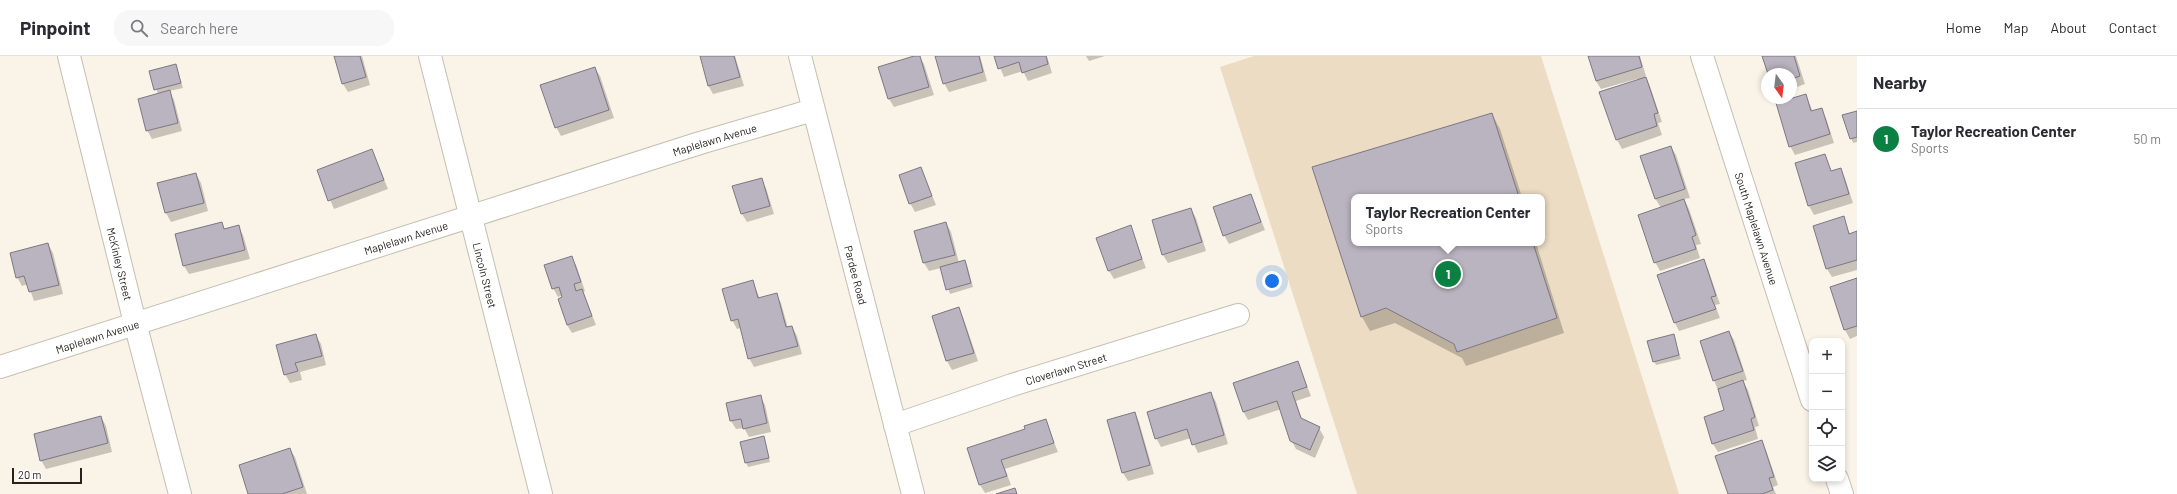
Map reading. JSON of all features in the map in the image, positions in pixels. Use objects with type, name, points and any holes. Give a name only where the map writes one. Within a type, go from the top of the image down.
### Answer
[{"type":"street","name":"McKinley Street","points":[[69,56],[135,323],[180,494]]},
{"type":"street","name":"Lincoln Street","points":[[430,56],[472,216],[541,494]]},
{"type":"street","name":"Pardee Road","points":[[800,56],[913,494]]},
{"type":"street","name":"South Maplelawn Avenue","points":[[1702,56],[1809,391]]},
{"type":"street","name":"Maplelawn Avenue","points":[[0,367],[700,143],[813,110]]},
{"type":"street","name":"Cloverlawn Street","points":[[895,425],[1012,384],[1238,315]]},
{"type":"street","points":[[1838,482],[1842,494]]},
{"type":"shaded area","points":[[1254,56],[1541,56],[1679,494],[1357,494],[1220,67]]},
{"type":"building","points":[[334,56],[360,56],[366,77],[342,84]]},
{"type":"building","points":[[700,56],[734,56],[740,77],[708,86]]},
{"type":"building","points":[[914,56],[920,56],[929,87],[888,99],[878,67]]},
{"type":"building","points":[[935,56],[979,56],[983,72],[943,84]]},
{"type":"building","points":[[994,56],[1046,56],[1048,64],[1022,73],[1019,62],[998,69]]},
{"type":"building","points":[[1588,56],[1639,56],[1642,67],[1596,81]]},
{"type":"building","points":[[1762,56],[1794,56],[1800,76],[1797,77],[1797,68],[1766,68]]},
{"type":"building","points":[[176,64],[181,83],[154,90],[149,71]]},
{"type":"building","points":[[595,67],[609,110],[555,128],[540,85]]},
{"type":"building","points":[[1646,77],[1658,113],[1654,114],[1657,126],[1616,140],[1599,92]]},
{"type":"building","points":[[170,90],[178,123],[146,131],[138,99]]},
{"type":"building","points":[[1806,94],[1811,111],[1822,108],[1830,134],[1789,147],[1776,104],[1797,104],[1797,97]]},
{"type":"building","points":[[1857,111],[1857,137],[1850,139],[1842,115]]},
{"type":"building","points":[[1492,113],[1518,194],[1351,194],[1351,246],[1534,246],[1557,318],[1457,352],[1454,344],[1386,308],[1361,317],[1312,167]]},
{"type":"building","points":[[1671,146],[1685,189],[1655,199],[1640,156]]},
{"type":"building","points":[[372,149],[384,180],[328,201],[317,170]]},
{"type":"building","points":[[1825,154],[1831,171],[1841,168],[1849,194],[1808,206],[1795,163]]},
{"type":"building","points":[[921,167],[932,196],[909,204],[899,175]]},
{"type":"building","points":[[196,173],[204,203],[165,213],[157,183]]},
{"type":"building","points":[[762,178],[770,206],[741,214],[732,186]]},
{"type":"building","points":[[1251,194],[1261,222],[1223,236],[1213,207]]},
{"type":"building","points":[[1684,199],[1696,235],[1692,237],[1696,249],[1654,263],[1638,215]]},
{"type":"building","points":[[1191,208],[1202,242],[1162,255],[1152,220]]},
{"type":"building","points":[[1844,216],[1849,234],[1857,231],[1857,260],[1826,269],[1813,226]]},
{"type":"building","points":[[222,222],[224,229],[239,225],[245,250],[183,266],[175,234]]},
{"type":"building","points":[[946,222],[955,255],[923,263],[914,231]]},
{"type":"building","points":[[1131,225],[1142,259],[1108,271],[1096,238]]},
{"type":"building","points":[[48,243],[59,285],[29,292],[24,276],[16,278],[10,253]]},
{"type":"building","points":[[572,256],[581,282],[574,284],[576,291],[582,289],[592,316],[567,325],[558,299],[562,297],[559,287],[552,289],[544,265]]},
{"type":"building","points":[[1704,259],[1716,296],[1711,297],[1716,309],[1674,323],[1657,275]]},
{"type":"building","points":[[965,260],[971,283],[946,290],[940,267]]},
{"type":"building","points":[[1857,278],[1857,326],[1844,330],[1830,287]]},
{"type":"building","points":[[753,280],[758,298],[777,293],[786,327],[792,326],[798,346],[748,359],[738,319],[731,321],[722,289]]},
{"type":"building","points":[[959,307],[974,353],[946,361],[932,316]]},
{"type":"building","points":[[1729,331],[1743,371],[1713,381],[1700,341]]},
{"type":"building","points":[[316,334],[322,356],[295,363],[298,371],[284,375],[276,345]]},
{"type":"building","points":[[1674,334],[1679,355],[1653,362],[1647,341]]},
{"type":"building","points":[[1298,361],[1307,387],[1292,392],[1301,418],[1320,427],[1310,450],[1290,441],[1277,401],[1243,412],[1233,383]]},
{"type":"building","points":[[1743,380],[1755,417],[1751,419],[1754,430],[1712,444],[1704,417],[1724,410],[1718,389]]},
{"type":"building","points":[[1211,392],[1224,435],[1192,445],[1187,429],[1155,439],[1147,412]]},
{"type":"building","points":[[761,395],[767,423],[743,429],[741,419],[730,421],[726,403]]},
{"type":"building","points":[[1135,412],[1150,465],[1122,473],[1107,420]]},
{"type":"building","points":[[101,416],[108,443],[40,461],[34,434]]},
{"type":"building","points":[[1046,419],[1054,443],[1001,460],[1007,476],[979,485],[967,448],[1025,429],[1024,426]]},
{"type":"building","points":[[764,436],[769,458],[745,463],[740,442]]},
{"type":"building","points":[[1762,440],[1774,477],[1769,478],[1773,490],[1762,494],[1728,494],[1715,456]]},
{"type":"building","points":[[290,448],[303,487],[282,494],[248,494],[239,465]]},
{"type":"building","points":[[1015,488],[1017,494],[996,494]]},
{"type":"place","name":"Taylor Recreation Center","points":[[1448,274]]}]
